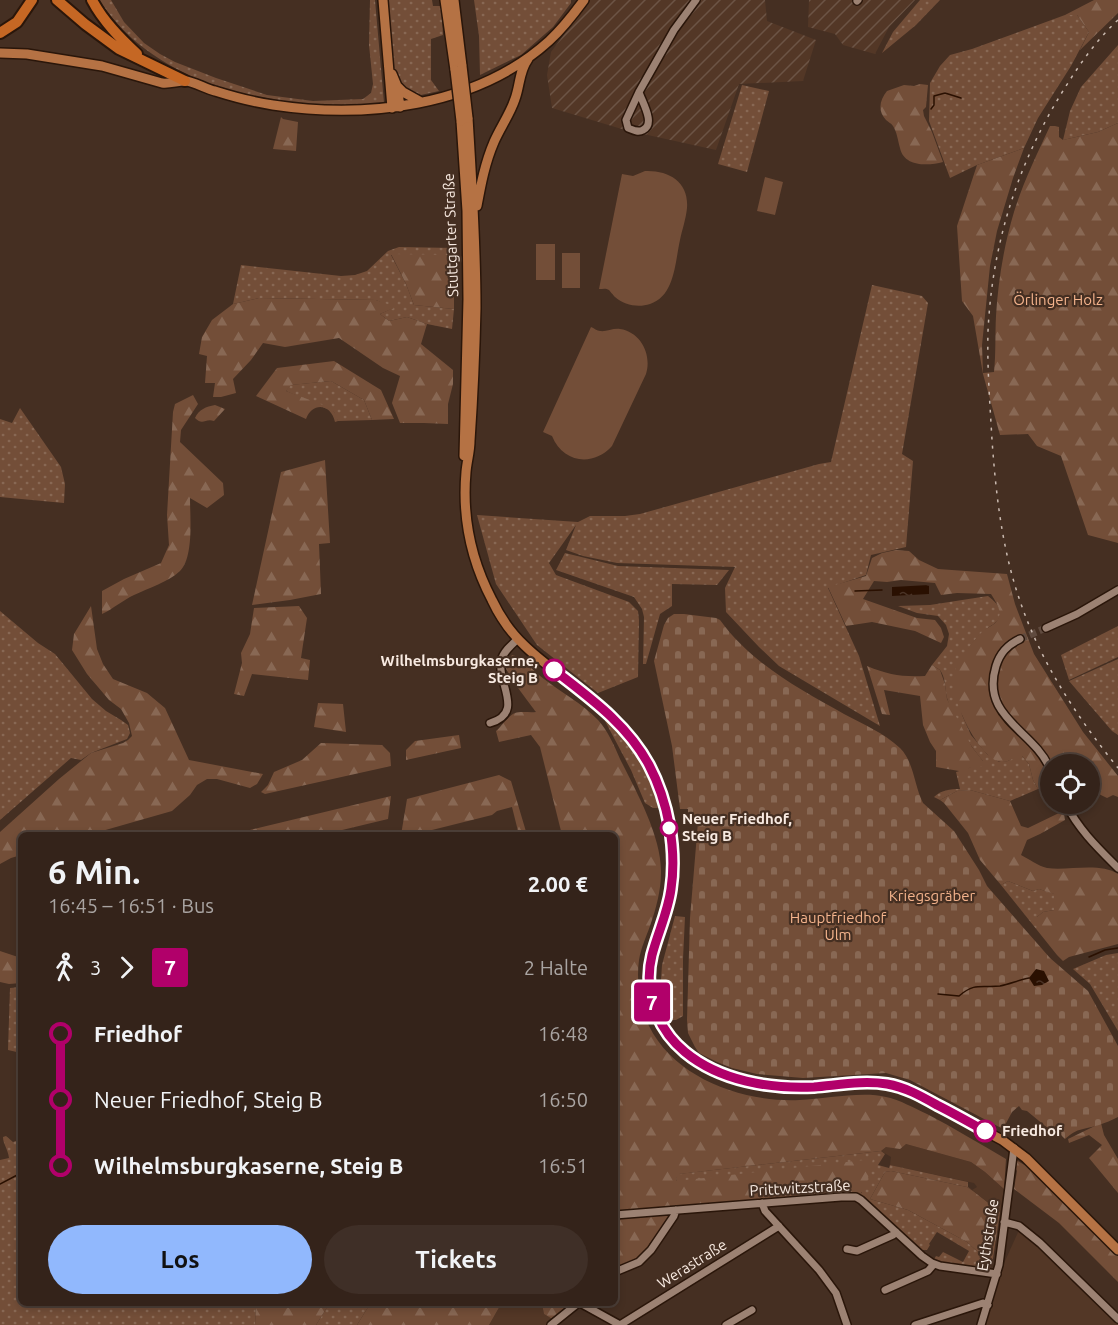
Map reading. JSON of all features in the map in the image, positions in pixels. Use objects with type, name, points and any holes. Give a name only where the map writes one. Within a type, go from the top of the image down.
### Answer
[{"type":"highway","points":[[0,33],[17,22],[32,0]]},
{"type":"highway","points":[[92,0],[110,27],[144,61]]},
{"type":"highway","points":[[59,2],[119,49],[185,81]]},
{"type":"main road","points":[[383,0],[389,69],[396,107]]},
{"type":"main road","name":"Stuttgarter Straße","points":[[445,0],[459,68]]},
{"type":"main road","name":"Stuttgarter Straße","points":[[454,0],[474,220],[476,308],[470,446],[466,470]]},
{"type":"main road","points":[[459,68],[460,0]]},
{"type":"main road","points":[[0,53],[27,54],[87,63],[162,83],[185,81],[241,99],[269,105],[323,111],[396,107],[474,87],[503,73],[548,42],[565,26],[578,4],[584,0]]},
{"type":"main road","points":[[474,220],[489,155],[514,102],[523,67],[532,55]]},
{"type":"main road","points":[[389,69],[397,86],[420,102]]},
{"type":"main road","points":[[396,107],[397,86]]},
{"type":"main road","name":"Stuttgarter Straße","points":[[464,120],[468,299],[464,447],[466,518],[473,554],[493,603],[518,639],[618,722],[641,751],[658,785],[669,828],[673,869],[668,906],[651,959],[650,987],[653,1006],[658,1018],[676,1045],[714,1070],[736,1078],[765,1085],[801,1087],[874,1082],[901,1087],[1005,1141],[1118,1250]]},
{"type":"street","points":[[639,92],[648,117],[648,124],[646,129],[634,131],[628,128],[626,120],[639,92],[674,30],[696,0]]},
{"type":"street","points":[[1046,628],[1077,614],[1118,590]]},
{"type":"street","points":[[490,723],[501,718],[507,709],[509,702],[502,676],[501,661],[505,652],[518,639]]},
{"type":"street","points":[[1020,639],[1007,646],[999,657],[993,680],[994,691],[1002,713],[1042,754]]},
{"type":"street","points":[[1071,814],[1118,868]]},
{"type":"street","name":"Eythstraße","points":[[981,1325],[997,1274],[1014,1148]]},
{"type":"street","name":"Prittwitzstraße","points":[[618,1215],[856,1197],[934,1264],[997,1274]]},
{"type":"street","points":[[762,1203],[765,1211],[819,1270],[836,1293],[847,1325]]},
{"type":"street","points":[[618,1271],[639,1262],[646,1255],[676,1210]]},
{"type":"street","points":[[1004,1222],[1019,1226],[1040,1243],[1118,1319]]},
{"type":"street","name":"Werastraße","points":[[620,1325],[779,1226]]},
{"type":"street","points":[[847,1249],[856,1251],[896,1232]]},
{"type":"street","points":[[885,1290],[928,1271],[934,1264]]},
{"type":"street","points":[[915,1325],[982,1304],[988,1305]]},
{"type":"street","points":[[551,1325],[575,1306]]},
{"type":"street","points":[[586,1306],[620,1325]]},
{"type":"street","points":[[726,1325],[752,1310]]},
{"type":"shaded area","points":[[590,0],[765,0],[767,21],[816,40],[803,81],[739,84],[716,150],[625,130],[552,108],[547,75],[551,52]]},
{"type":"shaded area","points":[[809,0],[915,0],[889,27],[875,54],[843,45],[835,34],[808,27]]},
{"type":"shaded area","points":[[906,1144],[971,1162],[985,1172],[1004,1189],[1000,1212],[972,1190],[977,1187],[974,1183],[890,1165],[891,1157],[881,1151],[886,1147]]},
{"type":"shaded area","points":[[1019,1230],[1091,1295],[1118,1325],[984,1325],[1005,1261]]},
{"type":"shaded area","points":[[500,1306],[542,1306],[544,1314],[554,1320],[547,1325],[489,1325]]},
{"type":"green space","points":[[99,0],[111,0],[124,22],[144,43],[175,62],[267,95],[313,101],[363,99],[371,93],[373,84],[369,45],[370,0],[375,0],[384,103],[349,106],[276,101],[204,82],[171,66],[141,46],[116,22]]},
{"type":"green space","points":[[387,0],[432,0],[433,6],[441,6],[443,35],[431,39],[431,80],[439,91],[421,95],[403,88],[394,73]]},
{"type":"green space","points":[[474,0],[571,0],[571,3],[553,27],[521,55],[480,75],[479,36]]},
{"type":"green space","points":[[920,0],[940,0],[916,25],[882,53],[893,32]]},
{"type":"green space","points":[[1094,0],[1118,0],[1118,13],[1080,50],[1089,32],[1077,15],[1065,15]]},
{"type":"green space","points":[[1065,15],[1077,15],[1089,32],[1071,66],[1038,118],[1024,148],[977,165],[950,178],[929,121],[930,83],[940,66],[950,55]]},
{"type":"green space","points":[[1118,45],[1118,123],[1098,132],[1063,140],[1070,111],[1081,87]]},
{"type":"green space","points":[[742,85],[769,91],[747,172],[718,164]]},
{"type":"green space","points":[[904,85],[928,85],[924,116],[943,162],[917,164],[906,159],[902,154],[894,128],[881,113],[881,101],[887,91]]},
{"type":"green space","points":[[281,117],[298,122],[296,151],[273,149]]},
{"type":"green space","name":"Örlinger Holz","points":[[1118,123],[1118,543],[1088,535],[1061,456],[1037,446],[1028,434],[1000,435],[983,374],[973,316],[962,301],[957,226],[977,165],[1024,148],[997,231],[990,266],[982,345],[983,373],[994,372],[997,303],[1007,237],[1030,169],[1050,126],[1059,127],[1059,137],[1063,140],[1098,132]]},
{"type":"green space","points":[[645,171],[662,173],[676,179],[685,191],[687,208],[675,268],[665,294],[650,304],[636,306],[619,300],[608,289],[599,289],[622,174],[633,176]]},
{"type":"green space","points":[[765,177],[783,182],[775,215],[757,211]]},
{"type":"green space","points":[[536,244],[555,244],[555,280],[536,280]]},
{"type":"green space","points":[[399,247],[455,248],[454,255],[391,255],[414,305],[454,309],[452,329],[407,317],[389,321],[380,314],[393,308],[376,300],[259,298],[233,304],[241,265],[341,276],[355,275],[367,271],[388,251]]},
{"type":"green space","points":[[562,253],[580,253],[580,288],[562,288]]},
{"type":"green space","points":[[391,254],[454,255],[454,309],[414,305]]},
{"type":"green space","points":[[872,285],[922,296],[928,303],[902,454],[913,461],[906,547],[871,555],[866,575],[828,588],[859,656],[880,726],[779,666],[726,612],[725,588],[735,567],[617,563],[583,556],[566,550],[576,525],[549,563],[556,575],[629,602],[638,611],[638,677],[598,693],[537,645],[496,584],[477,515],[578,522],[590,516],[640,514],[831,462]]},
{"type":"green space","points":[[259,298],[376,300],[394,308],[380,314],[389,321],[407,317],[427,324],[421,344],[453,370],[453,384],[448,404],[448,424],[400,423],[392,403],[400,376],[383,368],[339,338],[285,347],[263,343],[233,379],[236,393],[213,397],[215,383],[205,383],[207,356],[199,354],[202,337],[212,320],[233,304]]},
{"type":"green space","points":[[591,327],[598,331],[620,329],[634,335],[646,352],[647,367],[646,374],[612,446],[596,457],[579,459],[563,452],[552,436],[543,432]]},
{"type":"green space","points":[[334,361],[381,390],[394,419],[372,420],[364,400],[331,381],[291,385],[286,391],[331,408],[337,416],[338,421],[335,422],[326,408],[317,407],[309,413],[306,419],[256,396],[277,368]]},
{"type":"green space","points":[[331,381],[364,400],[372,420],[338,421],[334,412],[286,391],[290,385]]},
{"type":"green space","points":[[193,395],[198,404],[181,430],[180,442],[223,483],[224,495],[207,508],[190,498],[189,547],[180,571],[164,582],[130,597],[102,614],[102,591],[161,563],[169,545],[167,515],[173,412],[175,404]]},
{"type":"green space","points":[[215,405],[225,409],[214,421],[202,422],[195,418],[203,409]]},
{"type":"green space","points":[[20,408],[61,467],[65,484],[64,503],[0,497],[0,419],[12,423]]},
{"type":"green space","points":[[325,460],[330,543],[319,544],[321,594],[252,605],[281,472]]},
{"type":"green space","points":[[896,550],[909,551],[919,560],[938,569],[1007,574],[1015,604],[1034,654],[1083,732],[1118,776],[1118,797],[1113,795],[1107,798],[1100,794],[1100,754],[1040,754],[1040,789],[1038,789],[1029,764],[1022,756],[1001,762],[993,759],[977,742],[958,705],[954,677],[955,670],[972,643],[998,619],[999,609],[991,594],[941,595],[935,583],[901,580],[874,581],[863,599],[917,618],[935,620],[944,637],[941,643],[915,631],[872,622],[846,626],[828,587],[866,576],[872,558]]},
{"type":"green space","points":[[565,553],[618,566],[729,570],[717,585],[672,584],[672,606],[660,614],[646,664],[643,664],[644,617],[634,597],[556,570]]},
{"type":"green space","points":[[988,596],[998,606],[1000,615],[996,622],[976,639],[956,669],[962,715],[971,735],[987,754],[999,762],[1022,756],[1029,764],[1038,789],[1010,801],[970,790],[957,791],[940,800],[934,797],[946,790],[960,789],[956,772],[983,761],[967,740],[953,714],[942,673],[932,665],[947,646],[949,634],[946,625],[938,616],[917,613],[898,606],[930,605]]},
{"type":"green space","points":[[91,606],[97,649],[103,664],[113,679],[147,693],[165,708],[189,760],[263,774],[257,784],[250,788],[217,779],[207,779],[197,785],[190,795],[172,811],[98,832],[18,832],[18,856],[0,864],[0,832],[91,753],[123,743],[132,736],[129,723],[121,709],[109,700],[87,674],[72,650],[74,634]]},
{"type":"green space","points":[[299,606],[307,618],[301,658],[310,660],[308,680],[252,674],[244,696],[234,694],[242,663],[241,653],[250,634],[254,608]]},
{"type":"green space","points":[[0,611],[38,643],[55,654],[92,699],[128,725],[130,733],[127,739],[91,753],[81,760],[71,758],[0,820]]},
{"type":"green space","name":"Hauptfriedhof Ulm","points":[[674,614],[720,620],[746,649],[777,674],[810,695],[880,733],[900,748],[911,767],[923,803],[954,831],[987,886],[1050,958],[1088,991],[1118,1046],[1118,1117],[1078,1131],[1065,1139],[1053,1127],[1050,1130],[1019,1106],[1012,1112],[1003,1129],[910,1080],[886,1073],[803,1078],[757,1074],[732,1068],[699,1053],[688,1033],[687,1020],[690,918],[698,822],[688,818],[688,809],[680,809],[672,746],[654,661],[664,625]]},
{"type":"green space","points":[[1118,626],[1118,657],[1069,680],[1061,655]]},
{"type":"green space","points":[[512,655],[520,659],[585,708],[602,724],[653,830],[660,859],[660,886],[658,900],[640,956],[638,985],[646,1019],[661,1045],[694,1073],[735,1092],[779,1100],[876,1095],[902,1102],[937,1119],[1006,1159],[1004,1189],[971,1162],[906,1144],[900,1149],[886,1147],[881,1151],[679,1174],[676,1179],[677,1181],[873,1159],[867,1182],[860,1195],[618,1213],[618,832],[561,832],[540,747],[531,735],[499,742],[496,731],[510,716],[517,712],[536,712],[514,682],[505,665]]},
{"type":"green space","points":[[1118,659],[1118,735],[1069,681]]},
{"type":"green space","points":[[932,665],[940,670],[947,699],[972,747],[983,761],[984,766],[969,768],[965,775],[959,771],[936,767],[936,751],[923,725],[920,696],[884,690],[890,715],[882,714],[867,666],[895,675],[925,676]]},
{"type":"green space","points":[[318,703],[343,704],[346,732],[314,727]]},
{"type":"green space","points":[[606,719],[639,759],[651,783],[658,808],[645,803]]},
{"type":"green space","points":[[459,735],[461,748],[406,760],[406,750],[415,741]]},
{"type":"green space","points":[[321,743],[382,745],[390,753],[391,766],[265,794],[261,792],[268,785],[274,772],[302,760]]},
{"type":"green space","points":[[499,775],[511,781],[526,832],[518,832],[512,807],[497,811],[492,815],[424,832],[402,832],[407,799]]},
{"type":"green space","points":[[970,790],[1010,801],[1021,826],[1028,828],[1057,814],[1064,814],[1065,820],[1027,840],[1021,855],[1047,868],[1102,868],[1118,874],[1118,944],[1069,957],[1063,961],[1037,930],[1037,917],[1043,912],[1054,910],[1054,894],[1039,889],[1033,891],[1008,881],[1001,885],[980,860],[968,833],[940,800],[957,791]]},
{"type":"green space","points":[[391,796],[388,819],[338,832],[241,832]]},
{"type":"green space","points":[[1008,881],[1033,891],[1039,889],[1055,894],[1054,910],[1043,912],[1037,917],[1037,930],[1001,885]]},
{"type":"green space","points":[[675,916],[685,917],[683,1016],[676,1020],[668,1020],[660,995],[662,965]]},
{"type":"green space","points":[[0,951],[18,957],[18,983],[0,982]]},
{"type":"green space","points":[[1118,953],[1118,1031],[1090,984],[1073,969],[1106,955]]},
{"type":"green space","points":[[18,987],[18,1052],[8,1050],[10,988]]},
{"type":"green space","points":[[1101,1123],[1104,1135],[1118,1159],[1118,1193],[1089,1158],[1102,1145],[1089,1135],[1069,1143],[1068,1139]]},
{"type":"green space","points":[[6,1136],[13,1142],[18,1140],[18,1306],[256,1306],[255,1325],[0,1325],[0,1160],[9,1158],[3,1137]]},
{"type":"green space","points":[[881,1151],[885,1154],[878,1165],[889,1168],[890,1165],[968,1182],[968,1187],[972,1190],[891,1171],[885,1172],[870,1199],[908,1210],[967,1242],[992,1265],[988,1269],[932,1263],[936,1256],[939,1257],[943,1252],[963,1262],[969,1251],[937,1232],[927,1250],[923,1250],[920,1254],[860,1195],[862,1192],[677,1181],[676,1179],[678,1174]]},
{"type":"green space","points":[[1016,1160],[1033,1170],[1118,1253],[1118,1282],[1059,1223],[1014,1189]]},
{"type":"green space","points":[[891,1171],[967,1187],[1000,1212],[992,1265],[967,1242],[908,1210],[870,1199],[885,1172]]},
{"type":"green space","points":[[671,1213],[661,1235],[657,1235],[649,1244],[652,1246],[640,1259],[618,1266],[618,1217]]},
{"type":"green space","points":[[256,1306],[328,1306],[316,1325],[255,1325]]},
{"type":"green space","points":[[328,1306],[369,1306],[357,1325],[316,1325]]},
{"type":"green space","points":[[369,1306],[500,1306],[489,1325],[357,1325]]},
{"type":"green space","points":[[542,1306],[571,1306],[554,1320],[544,1314]]},
{"type":"water","points":[[929,585],[929,594],[892,596],[892,587]]},
{"type":"water","points":[[1036,969],[1044,971],[1049,981],[1034,986],[1029,978]]},
{"type":"waterway","points":[[931,109],[934,105],[934,96],[945,93],[961,98]]},
{"type":"waterway","points":[[855,591],[882,590]]},
{"type":"waterway","points":[[1089,957],[1105,950],[1118,948]]},
{"type":"waterway","points":[[938,994],[959,996],[974,987],[1000,986],[1029,978]]},
{"type":"waterway","points":[[0,1184],[18,1175]]},
{"type":"tunnel","points":[[1020,639],[1046,628]]},
{"type":"railway","points":[[1118,20],[1093,47],[1064,88],[1029,154],[1008,211],[1001,240],[990,300],[988,331],[992,440],[996,481],[1004,542],[1014,581],[1029,624],[1049,668],[1088,729],[1118,768]]},
{"type":"bus line","name":"7","points":[[554,670],[623,727],[645,757],[658,785],[669,828],[673,869],[668,906],[651,959],[650,987],[653,1006],[658,1018],[676,1045],[714,1070],[765,1085],[801,1087],[874,1082],[896,1086],[985,1131]]},
{"type":"place","name":"Wilhelmsburgkaserne, Steig B","points":[[554,670]]},
{"type":"place","name":"Neuer Friedhof, Steig B","points":[[669,828]]},
{"type":"place","name":"Friedhof","points":[[985,1131]]},
{"type":"park label","name":"Kriegsgräber","points":[[932,896]]}]
